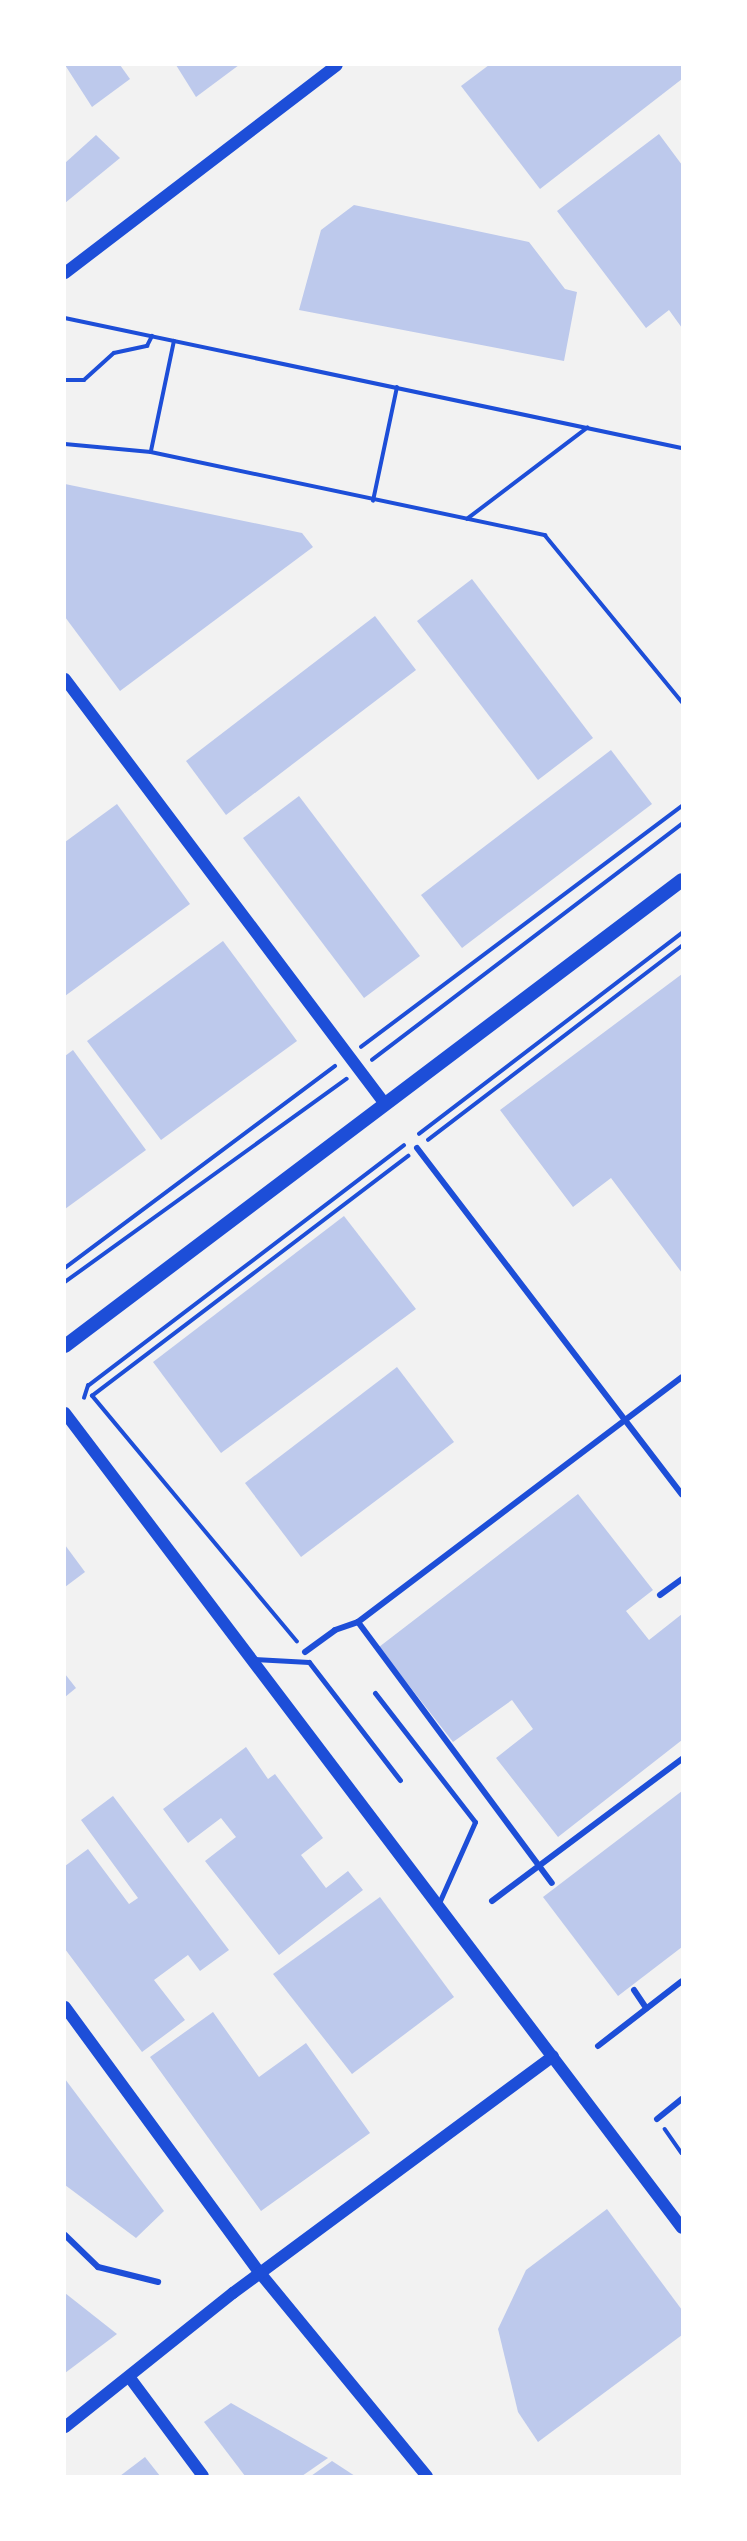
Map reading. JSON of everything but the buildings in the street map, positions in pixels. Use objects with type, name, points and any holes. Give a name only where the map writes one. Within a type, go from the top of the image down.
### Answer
[{"type":"main road","points":[[65,1346],[682,880]]},
{"type":"street","points":[[65,273],[337,65]]},
{"type":"street","points":[[65,679],[385,1104]]},
{"type":"street","points":[[417,1148],[682,1494]]},
{"type":"street","points":[[305,1652],[335,1630],[358,1622],[682,1377]]},
{"type":"street","points":[[65,1413],[682,2228]]},
{"type":"street","points":[[660,1595],[682,1579]]},
{"type":"street","points":[[358,1622],[552,1883]]},
{"type":"street","points":[[492,1901],[682,1759]]},
{"type":"street","points":[[598,2046],[682,1981]]},
{"type":"street","points":[[634,1990],[646,2008]]},
{"type":"street","points":[[65,2007],[260,2273],[427,2476]]},
{"type":"street","points":[[65,2427],[260,2273],[553,2056]]},
{"type":"street","points":[[657,2119],[682,2099]]},
{"type":"street","points":[[65,2235],[98,2267],[158,2282]]},
{"type":"street","points":[[130,2378],[203,2476]]},
{"type":"lane","points":[[251,1658],[309,1662],[400,1780]]},
{"type":"lane","points":[[375,1693],[475,1822],[438,1905]]},
{"type":"path","points":[[65,318],[682,448]]},
{"type":"path","points":[[65,380],[84,380],[114,354],[147,346],[152,336]]},
{"type":"path","points":[[151,452],[174,341]]},
{"type":"path","points":[[373,501],[397,387]]},
{"type":"path","points":[[467,519],[587,428]]},
{"type":"path","points":[[65,444],[151,452],[373,501],[545,535],[682,702]]},
{"type":"path","points":[[65,1268],[682,807]]},
{"type":"path","points":[[65,1282],[359,1070],[682,824]]},
{"type":"path","points":[[682,933],[88,1385],[84,1398],[92,1396],[682,946]]},
{"type":"path","points":[[92,1396],[305,1652]]},
{"type":"path","points":[[657,2119],[682,2153]]}]
